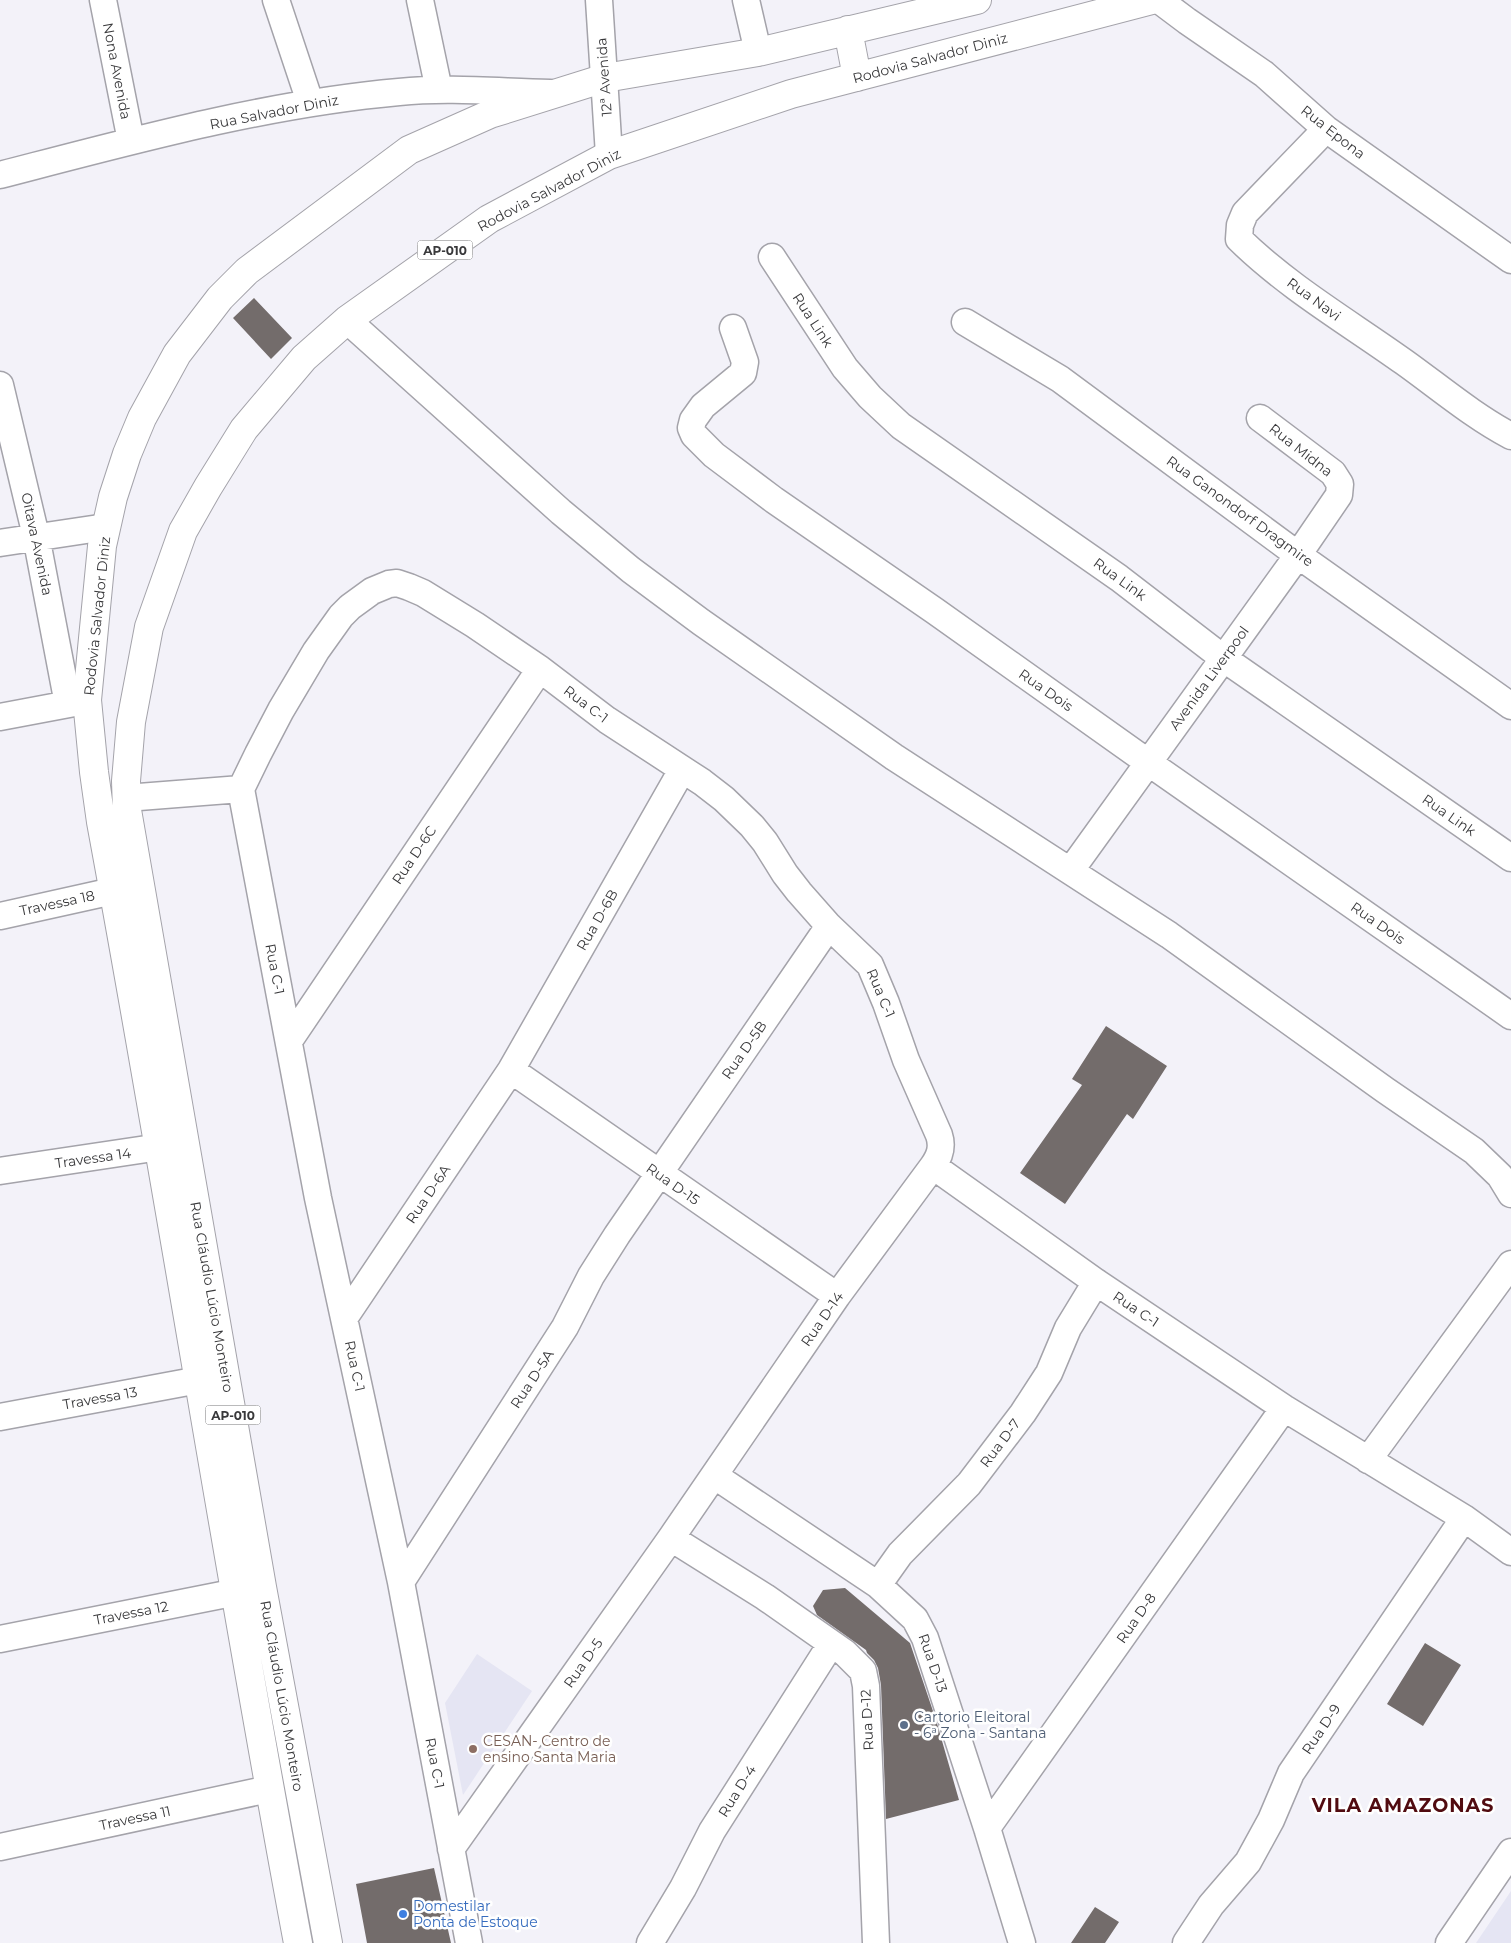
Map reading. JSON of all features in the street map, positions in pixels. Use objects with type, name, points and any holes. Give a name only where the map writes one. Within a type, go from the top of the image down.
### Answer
[{"type":"main road","name":"Rodovia Salvador Diniz","points":[[113,891],[98,800],[78,702],[106,527],[113,497],[127,454],[153,395],[189,336],[220,298],[247,270],[409,150],[490,114],[605,78],[758,52],[977,0]]},
{"type":"main road","name":"Rodovia Salvador Diniz","points":[[141,887],[126,798],[131,722],[149,627],[184,531],[208,487],[244,429],[304,358],[347,320],[489,219],[609,155],[791,94],[1152,0]]},
{"type":"main road","points":[[848,30],[857,77]]},
{"type":"main road","points":[[98,800],[126,798]]},
{"type":"main road","name":"Rua Cláudio Lúcio Monteiro","points":[[141,887],[262,1587],[328,1943]]},
{"type":"main road","name":"Rua Cláudio Lúcio Monteiro","points":[[113,891],[269,1789],[298,1943]]},
{"type":"street","name":"Nona Avenida","points":[[103,0],[131,141]]},
{"type":"street","points":[[276,0],[310,102]]},
{"type":"street","points":[[420,0],[438,90]]},
{"type":"street","name":"12ª Avenida","points":[[599,0],[609,155]]},
{"type":"street","points":[[746,0],[758,52]]},
{"type":"street","name":"Rua Epona","points":[[1159,0],[1264,74],[1326,129],[1511,260]]},
{"type":"street","name":"Rua Salvador Diniz","points":[[0,175],[131,141],[310,102],[399,92],[438,90],[554,93]]},
{"type":"street","name":"Rua Navi","points":[[1326,129],[1245,213],[1240,225],[1239,238],[1256,255],[1301,291],[1485,420],[1511,436]]},
{"type":"street","name":"Rua Link","points":[[772,257],[845,368],[870,397],[901,426],[1119,578],[1223,658],[1511,858]]},
{"type":"street","points":[[347,320],[561,512],[631,570],[701,622],[894,757],[1169,935],[1385,1090],[1474,1151],[1500,1176],[1511,1194]]},
{"type":"street","name":"Rua Ganondorf Dragmire","points":[[965,322],[1060,379],[1298,554],[1511,706]]},
{"type":"street","name":"Rua Dois","points":[[734,328],[745,367],[739,378],[702,406],[692,420],[692,428],[701,443],[714,456],[1511,1016]]},
{"type":"street","name":"Oitava Avenida","points":[[0,385],[78,702]]},
{"type":"street","name":"Rua Midna","points":[[1260,418],[1334,473],[1340,484]]},
{"type":"street","name":"Avenida Liverpool","points":[[1071,870],[1298,554],[1339,495],[1340,484]]},
{"type":"street","points":[[0,543],[36,536],[106,527]]},
{"type":"street","name":"Rua C-1","points":[[469,1943],[401,1582],[318,1198],[241,789],[281,710],[330,630],[350,606],[379,587],[398,583],[423,593],[475,625],[540,669],[607,720],[714,791],[752,826],[765,842],[788,879],[829,926],[865,959],[879,983],[906,1060],[939,1135],[941,1144],[940,1154],[933,1166],[1096,1282],[1284,1408],[1464,1518],[1511,1552]]},
{"type":"street","name":"Rua D-6C","points":[[289,1041],[540,669]]},
{"type":"street","points":[[0,717],[78,702]]},
{"type":"street","name":"Rua D-6B","points":[[511,1070],[682,770]]},
{"type":"street","points":[[126,798],[241,789]]},
{"type":"street","name":"Travessa 18","points":[[0,916],[113,891]]},
{"type":"street","name":"Rua D-5B","points":[[658,1174],[829,926]]},
{"type":"street","name":"Rua D-15","points":[[511,1070],[658,1174],[837,1296]]},
{"type":"street","name":"Rua D-6A","points":[[345,1317],[511,1070]]},
{"type":"street","name":"Travessa 14","points":[[0,1171],[186,1143]]},
{"type":"street","name":"Rua D-14","points":[[715,1476],[837,1296],[933,1166]]},
{"type":"street","name":"Rua D-5A","points":[[401,1582],[565,1326],[602,1259],[658,1174]]},
{"type":"street","points":[[1368,1460],[1511,1264]]},
{"type":"street","name":"Rua D-7","points":[[878,1585],[900,1554],[969,1484],[1023,1413],[1049,1373],[1068,1328],[1096,1282]]},
{"type":"street","name":"Travessa 13","points":[[0,1417],[199,1380]]},
{"type":"street","name":"Rua D-8","points":[[987,1828],[1284,1408]]},
{"type":"street","name":"Rua D-13","points":[[715,1476],[878,1585],[915,1619],[925,1638],[1022,1943]]},
{"type":"street","name":"Rua D-5","points":[[451,1849],[715,1476]]},
{"type":"street","name":"Rua D-9","points":[[1186,1943],[1211,1904],[1248,1862],[1271,1820],[1291,1773],[1464,1518]]},
{"type":"street","name":"Rua D-12","points":[[671,1538],[765,1597],[831,1644],[863,1671],[866,1686],[876,1943]]},
{"type":"street","name":"Travessa 12","points":[[0,1639],[262,1587]]},
{"type":"street","name":"Rua D-4","points":[[650,1943],[683,1888],[712,1831],[831,1644]]},
{"type":"street","name":"Travessa 11","points":[[0,1847],[269,1789]]},
{"type":"street","points":[[1449,1943],[1511,1852]]},
{"type":"shaded area","name":"CESAN- Centro de ensino Santa Maria","points":[[477,1654],[532,1691],[463,1795],[445,1703]]},
{"type":"shaded area","points":[[1511,1891],[1511,1943],[1476,1943]]},
{"type":"building","points":[[254,298],[292,338],[271,359],[233,318]]},
{"type":"building","points":[[1106,1026],[1167,1066],[1133,1119],[1127,1114],[1065,1204],[1020,1173],[1082,1085],[1072,1079]]},
{"type":"building","name":"Cartorio Eleitoral - 6ª Zona - Santana","points":[[845,1588],[910,1643],[936,1720],[959,1800],[886,1819],[881,1685],[878,1668],[866,1650],[817,1615],[813,1606],[823,1590]]},
{"type":"building","points":[[1425,1643],[1461,1665],[1423,1726],[1387,1704]]},
{"type":"building","name":"Domestilar Ponta de Estoque","points":[[434,1868],[451,1943],[367,1943],[356,1884]]},
{"type":"building","points":[[1095,1907],[1119,1922],[1105,1943],[1071,1943]]},
{"type":"place","name":"Cartorio Eleitoral - 6ª Zona - Santana","points":[[904,1725]]},
{"type":"place","name":"CESAN- Centro de ensino Santa Maria","points":[[473,1749]]},
{"type":"place","name":"Domestilar Ponta de Estoque","points":[[403,1914]]},
{"type":"district","name":"VILA AMAZONAS","points":[[1403,1805]]}]
